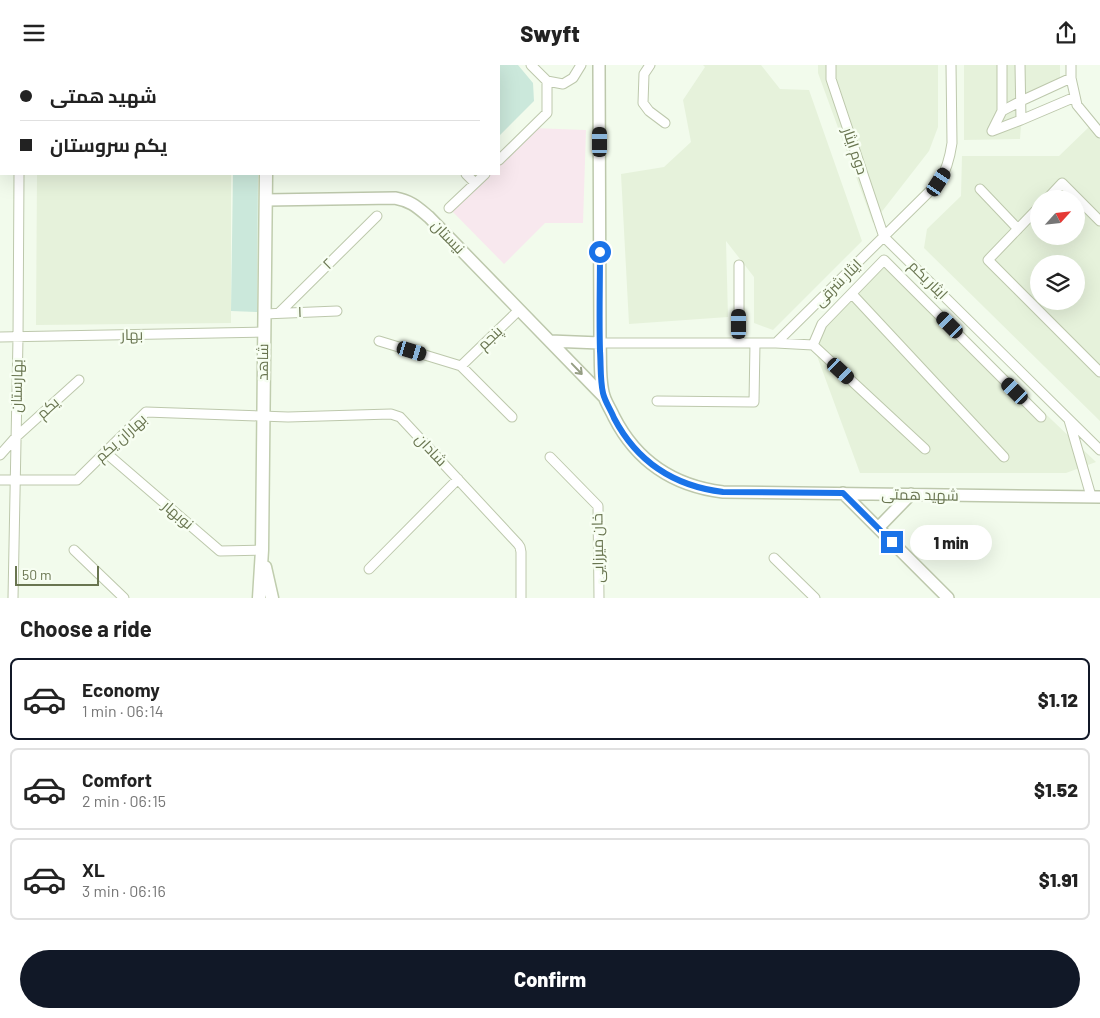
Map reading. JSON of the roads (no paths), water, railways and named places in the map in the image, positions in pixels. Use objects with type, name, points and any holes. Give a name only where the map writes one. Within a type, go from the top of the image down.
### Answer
[{"type":"main road","name":"شاهد","points":[[262,549],[266,175]]},
{"type":"main road","points":[[259,598],[262,549]]},
{"type":"main road","points":[[262,549],[272,598]]},
{"type":"street","points":[[531,65],[547,81],[563,84],[573,78],[581,65]]},
{"type":"street","name":"شهید همتی","points":[[599,65],[600,343],[602,385],[604,397],[621,430],[631,444],[654,466],[678,481],[708,490],[723,492],[1095,497]]},
{"type":"street","points":[[650,65],[644,74],[643,103],[649,111],[665,123]]},
{"type":"street","name":"دوم ایثار","points":[[831,65],[830,79],[884,237]]},
{"type":"street","name":"ایثار شرقی","points":[[776,343],[939,182],[945,173],[952,143],[951,65]]},
{"type":"street","points":[[1002,65],[1002,111],[992,131],[1075,97]]},
{"type":"street","points":[[1020,65],[1021,120]]},
{"type":"street","points":[[1071,65],[1071,78],[1077,105],[1100,133]]},
{"type":"street","points":[[1002,111],[1071,78]]},
{"type":"street","points":[[500,159],[547,113],[547,81]]},
{"type":"street","name":"بهارستان","points":[[13,598],[19,175]]},
{"type":"street","points":[[467,175],[475,183]]},
{"type":"street","points":[[449,208],[484,175]]},
{"type":"street","points":[[1055,190],[1062,183],[1069,190]]},
{"type":"street","points":[[980,189],[1018,229]]},
{"type":"street","name":"نيستان","points":[[266,201],[395,198],[414,204],[429,217],[604,397]]},
{"type":"street","points":[[1085,206],[1100,221]]},
{"type":"street","name":"۲","points":[[279,313],[376,216]]},
{"type":"street","points":[[1030,216],[988,260],[1100,373]]},
{"type":"street","name":"ایثار یکم","points":[[884,237],[1100,450]]},
{"type":"street","points":[[813,345],[822,324],[884,260],[1041,417]]},
{"type":"street","points":[[738,343],[739,265]]},
{"type":"street","points":[[852,294],[1004,457]]},
{"type":"street","name":"پنجم","points":[[461,366],[519,310]]},
{"type":"street","name":"۱","points":[[264,314],[337,311]]},
{"type":"street","name":"بهار","points":[[0,337],[264,332]]},
{"type":"street","points":[[379,341],[461,366],[512,417]]},
{"type":"street","points":[[550,341],[813,345],[925,449]]},
{"type":"street","points":[[657,401],[754,402],[755,343]]},
{"type":"street","name":"یکم","points":[[0,455],[16,437],[79,380]]},
{"type":"street","name":"بهاران یکم","points":[[0,480],[76,480],[146,412],[263,416]]},
{"type":"street","name":"شادان","points":[[263,416],[391,414],[400,417],[520,547],[521,598]]},
{"type":"street","points":[[1069,419],[1095,497]]},
{"type":"street","name":"نوبهار","points":[[104,452],[220,551],[262,549]]},
{"type":"street","name":"خان میرزایی","points":[[550,457],[598,506],[599,598]]},
{"type":"street","points":[[369,569],[458,479]]},
{"type":"street","points":[[843,493],[948,598]]},
{"type":"street","points":[[878,528],[911,495]]},
{"type":"street","points":[[74,550],[124,598]]},
{"type":"street","points":[[774,558],[816,598]]}]
